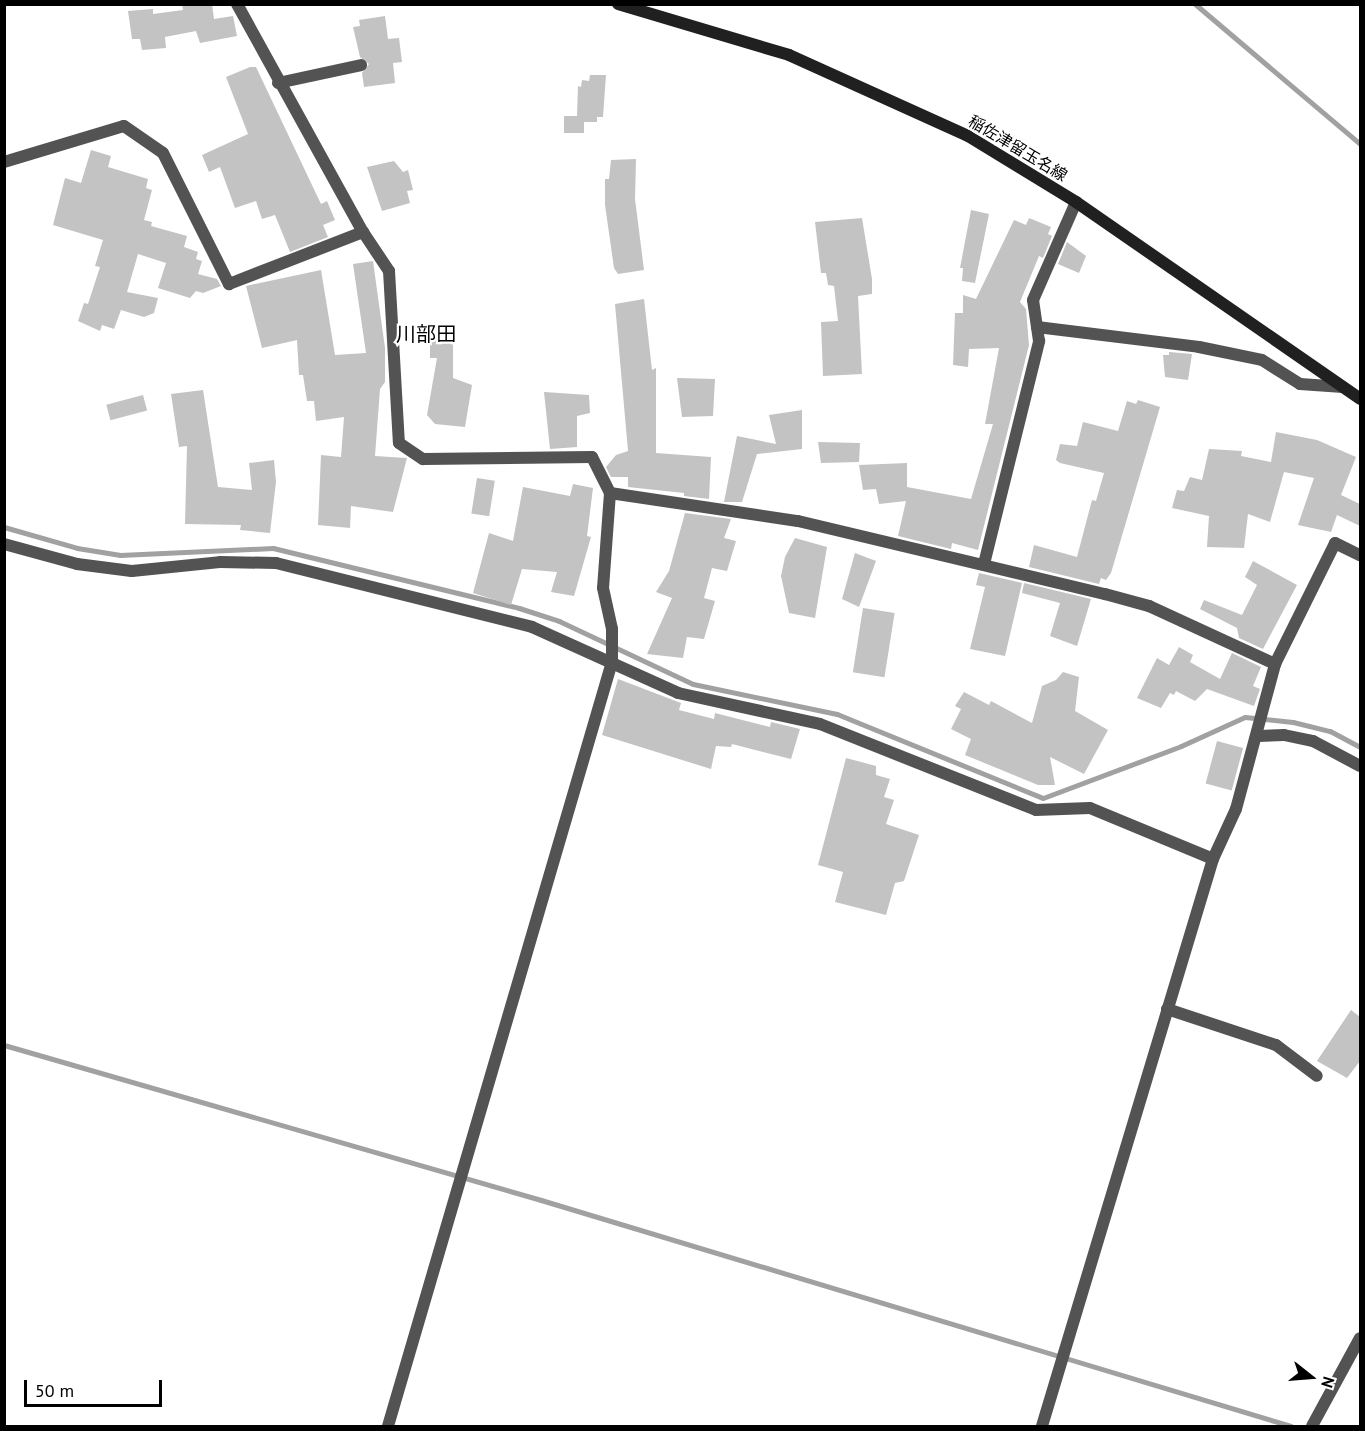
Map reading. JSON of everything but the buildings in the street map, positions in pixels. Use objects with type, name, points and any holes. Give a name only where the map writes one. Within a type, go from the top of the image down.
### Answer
[{"type":"main road","name":"稲佐津留玉名線","points":[[618,4],[789,55],[968,136],[1076,202],[1360,399]]},
{"type":"street","points":[[237,4],[278,83],[363,232],[388,271],[399,443],[423,459],[592,457],[610,493],[603,588],[612,629],[612,662],[388,1426]]},
{"type":"street","points":[[278,83],[361,65]]},
{"type":"street","points":[[4,162],[124,126],[163,153],[229,284],[363,232]]},
{"type":"street","points":[[984,564],[1039,341],[1033,300],[1076,202]]},
{"type":"street","points":[[1038,327],[1198,347],[1262,360],[1300,384],[1343,387]]},
{"type":"street","points":[[610,493],[798,522],[984,564],[1149,606],[1275,664]]},
{"type":"street","points":[[1042,1426],[1213,859],[1236,809],[1259,732],[1275,664],[1335,543],[1360,555]]},
{"type":"street","points":[[4,544],[77,564],[132,571],[220,562],[276,563],[532,627],[678,693],[820,724],[1036,810],[1090,808],[1213,859]]},
{"type":"street","points":[[1259,732],[1313,741],[1360,766]]},
{"type":"street","points":[[1167,1008],[1276,1045],[1317,1076]]},
{"type":"street","points":[[1312,1426],[1360,1338]]},
{"type":"waterway","points":[[1195,4],[1360,144]]},
{"type":"waterway","points":[[4,527],[77,548],[120,555],[273,548],[519,608],[559,621],[693,684],[837,714],[1043,798],[1181,746],[1245,717],[1293,722],[1330,731],[1360,747]]},
{"type":"waterway","points":[[4,1045],[541,1200],[1291,1426]]},
{"type":"district","name":"川部田","points":[[426,334]]}]
